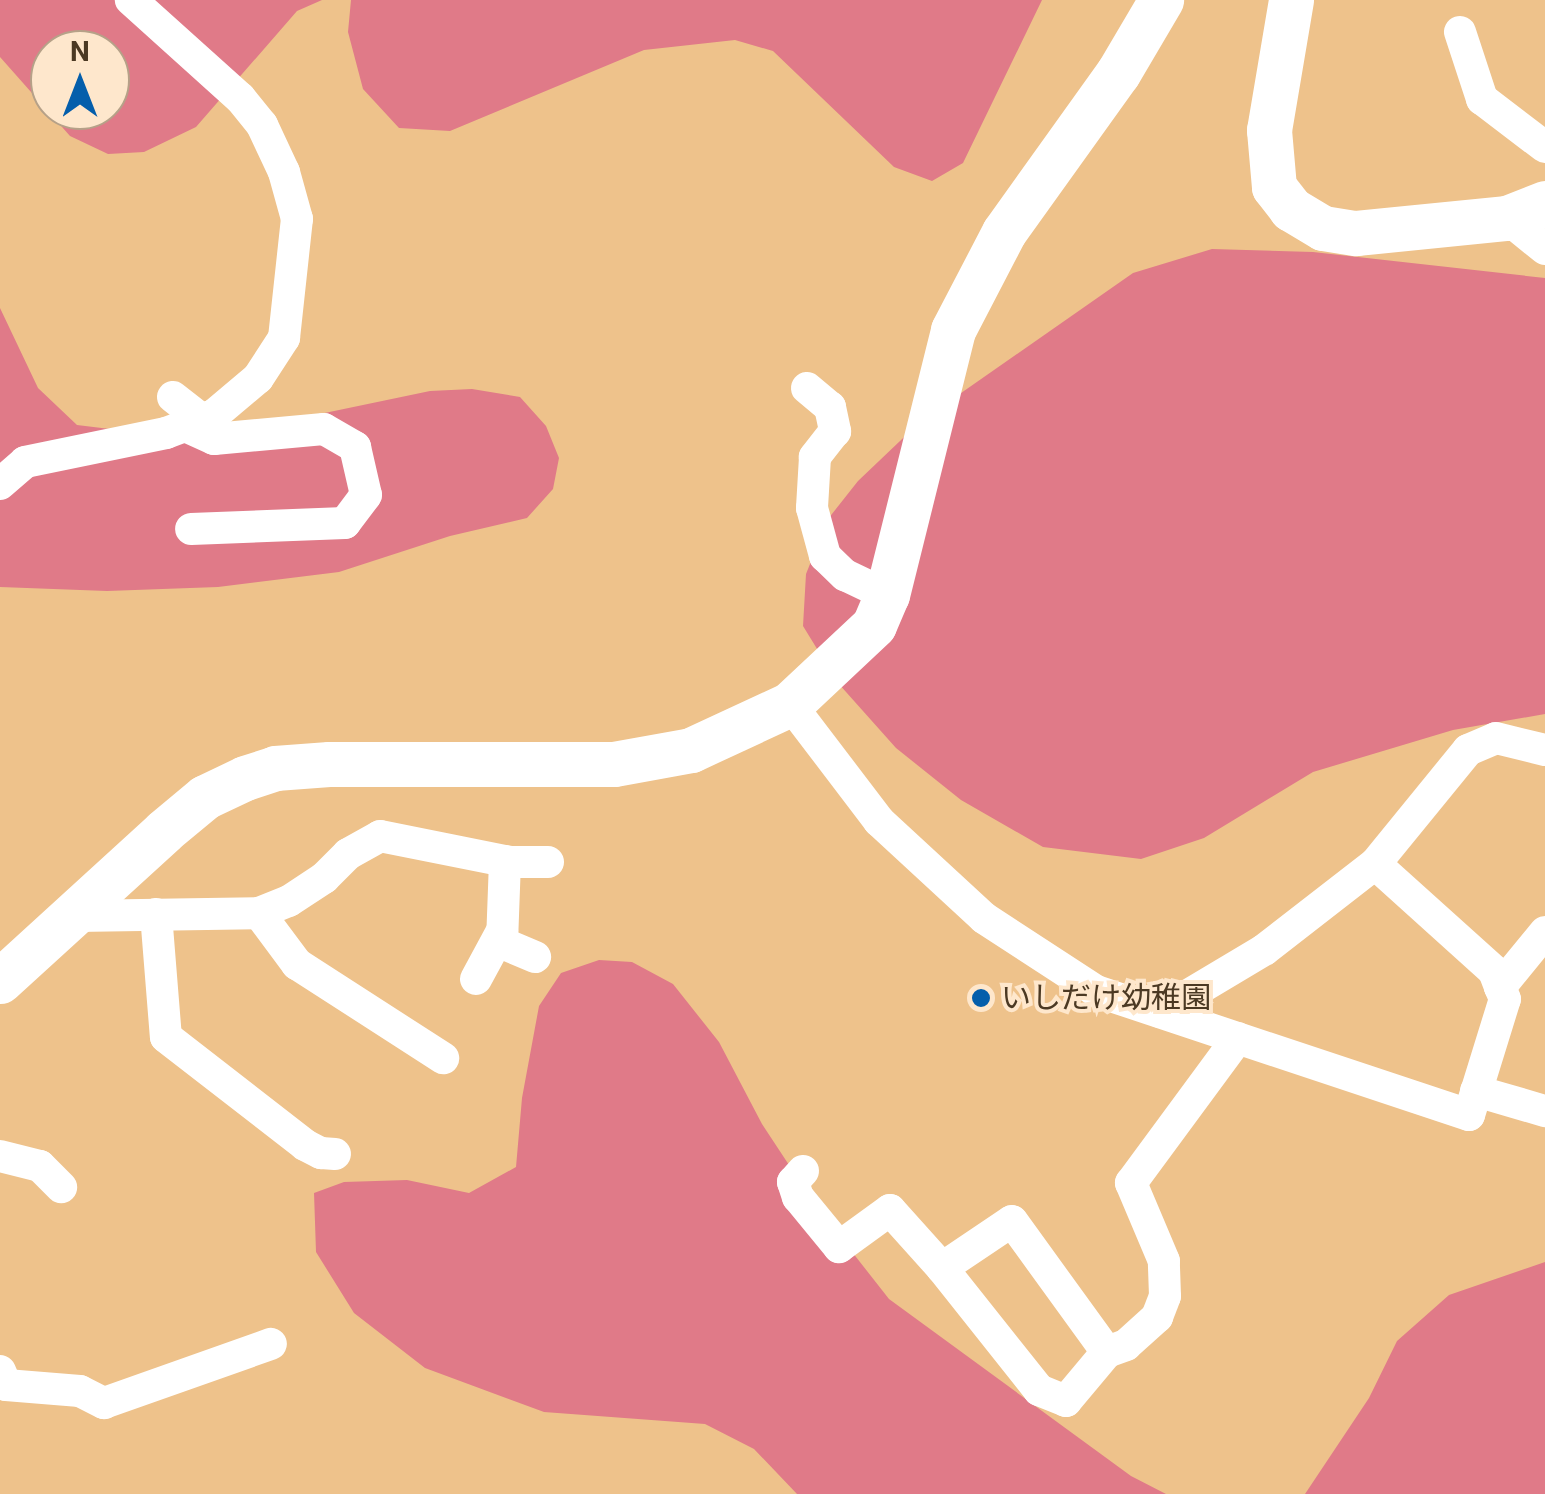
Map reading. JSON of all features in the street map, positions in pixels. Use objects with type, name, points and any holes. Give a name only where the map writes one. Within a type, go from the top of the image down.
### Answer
[{"type":"street","points":[[0,484],[13,457],[186,414],[258,378],[284,338],[296,218],[284,172],[262,125],[240,98],[131,0]]},
{"type":"street","points":[[0,981],[205,798],[274,768],[614,764],[691,750],[790,704],[874,625],[887,594],[953,330],[1004,232],[1118,73],[1161,0]]},
{"type":"street","points":[[1291,0],[1269,130],[1274,187],[1291,210],[1323,228],[1356,233],[1526,210],[1545,250]]},
{"type":"street","points":[[1460,32],[1482,100],[1545,148]]},
{"type":"street","points":[[807,388],[830,407],[835,431],[816,457],[812,508],[825,556],[845,575],[887,594]]},
{"type":"street","points":[[186,414],[214,439],[324,429],[355,447],[366,495],[345,524],[191,529]]},
{"type":"street","points":[[790,704],[878,822],[984,918],[1096,991],[1468,1115],[1505,999],[1494,970],[1374,864]]},
{"type":"street","points":[[1160,1012],[1264,950],[1374,864],[1468,750],[1496,738],[1545,750]]},
{"type":"street","points":[[76,916],[259,913],[289,901],[324,878],[348,854],[380,836],[505,861],[548,862]]},
{"type":"street","points":[[505,861],[502,943],[535,957]]},
{"type":"street","points":[[259,913],[296,964],[442,1058]]},
{"type":"street","points":[[156,914],[166,1037],[306,1145],[335,1154]]},
{"type":"street","points":[[476,979],[502,931]]},
{"type":"street","points":[[1500,987],[1545,932]]},
{"type":"street","points":[[803,1171],[793,1182],[798,1196],[838,1247],[890,1210],[942,1268],[1039,1390],[1066,1401],[1107,1352],[1126,1345],[1157,1317],[1166,1296],[1164,1261],[1131,1183],[1238,1038]]},
{"type":"street","points":[[1476,1092],[1545,1111]]},
{"type":"street","points":[[33,1164],[58,1140]]},
{"type":"street","points":[[0,1156],[33,1164],[62,1187]]},
{"type":"street","points":[[942,1268],[1012,1220],[1107,1352]]},
{"type":"street","points":[[0,1371],[6,1385],[80,1391],[104,1403],[271,1344]]},
{"type":"shaded area","points":[[0,0],[322,0],[297,11],[196,127],[144,152],[108,154],[65,130],[130,130],[130,30],[30,30],[30,91],[0,57]]},
{"type":"shaded area","points":[[351,0],[1042,0],[963,163],[932,181],[894,167],[773,51],[735,40],[644,50],[450,131],[399,128],[363,89],[348,32]]},
{"type":"shaded area","points":[[1212,249],[1313,252],[1545,278],[1545,714],[1453,730],[1313,772],[1204,838],[1141,859],[1043,847],[961,800],[896,748],[838,683],[803,626],[806,574],[828,519],[858,481],[921,421],[1133,273]]},
{"type":"shaded area","points":[[0,308],[38,388],[77,425],[151,434],[248,429],[430,391],[472,389],[520,397],[546,426],[559,458],[553,489],[527,518],[450,536],[339,572],[218,587],[107,591],[0,587]]},
{"type":"shaded area","points":[[599,960],[632,962],[673,984],[719,1042],[762,1124],[816,1206],[889,1299],[1131,1476],[1166,1494],[797,1494],[754,1449],[705,1424],[544,1412],[425,1368],[354,1313],[316,1252],[314,1193],[344,1182],[407,1180],[469,1193],[516,1167],[522,1098],[539,1006],[561,973]]},
{"type":"shaded area","points":[[1545,1262],[1545,1494],[1305,1494],[1369,1398],[1397,1341],[1449,1295]]},
{"type":"place","name":"いしだけ幼稚園","points":[[981,998]]}]
